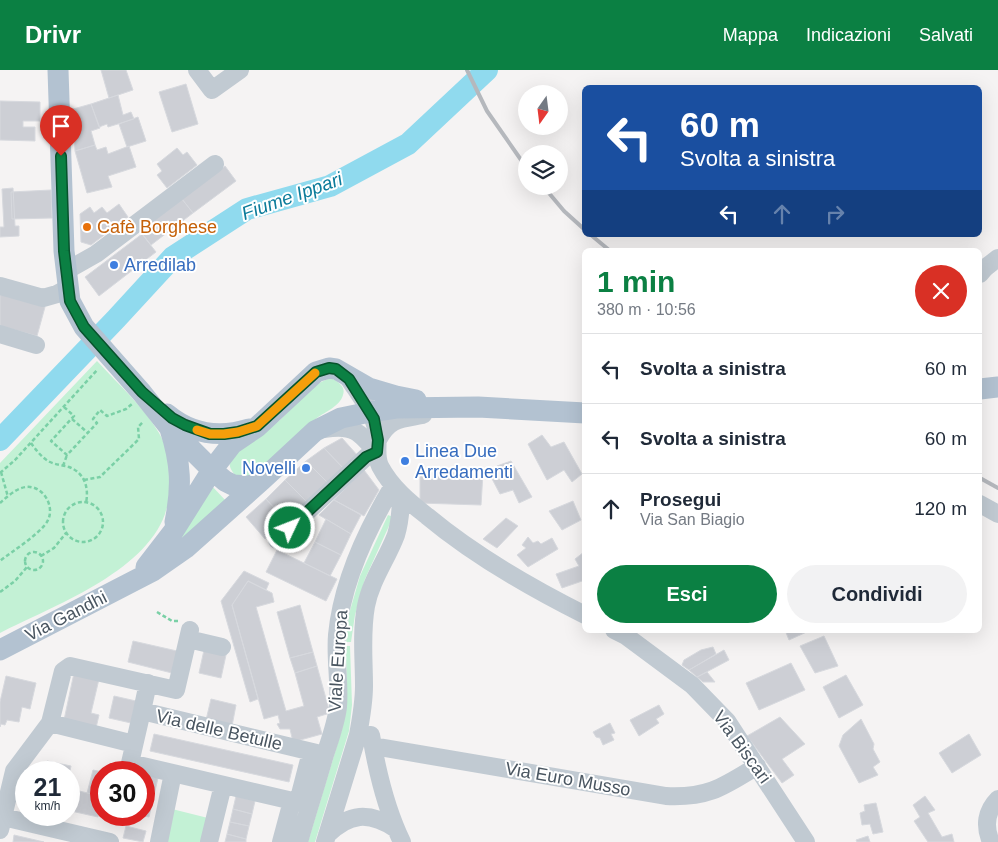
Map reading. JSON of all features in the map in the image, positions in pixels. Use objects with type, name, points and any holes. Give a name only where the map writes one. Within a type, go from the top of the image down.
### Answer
[{"type":"main road","points":[[58,70],[67,280],[70,301],[84,327],[106,360],[140,396],[177,449],[180,475],[177,512],[173,532]]},
{"type":"main road","points":[[132,582],[157,554],[173,532],[212,470],[232,444],[257,426],[316,372],[329,368],[336,369],[369,388],[396,396],[478,407]]},
{"type":"main road","points":[[315,431],[349,402],[352,388],[347,377]]},
{"type":"main road","points":[[982,389],[998,387]]},
{"type":"main road","points":[[140,396],[172,418],[196,430],[210,434],[238,432],[257,426]]},
{"type":"main road","points":[[315,431],[341,418],[396,408],[478,407],[582,413]]},
{"type":"main road","points":[[160,424],[225,481],[233,485],[250,486],[262,481]]},
{"type":"main road","name":"Via Gandhi","points":[[1,648],[153,572],[186,548],[315,431]]},
{"type":"street","points":[[197,70],[212,90],[240,70]]},
{"type":"street","points":[[0,286],[43,298],[57,294],[67,280],[96,254],[215,164]]},
{"type":"street","points":[[982,272],[998,258]]},
{"type":"street","points":[[0,334],[36,345]]},
{"type":"street","points":[[347,377],[374,419],[380,466],[397,490],[427,517],[481,556],[540,592],[582,613]]},
{"type":"street","points":[[277,540],[378,446],[388,425],[398,419],[478,407]]},
{"type":"street","points":[[315,431],[346,427],[356,431],[378,446]]},
{"type":"street","points":[[396,535],[401,507],[397,490]]},
{"type":"street","name":"Viale Europa","points":[[299,842],[300,803],[338,707],[336,652],[342,600],[362,546],[380,508],[397,490]]},
{"type":"street","points":[[982,505],[998,514]]},
{"type":"street","points":[[396,535],[405,526],[427,517]]},
{"type":"street","name":"Viale Europa","points":[[326,839],[358,735],[361,718],[364,688],[362,643],[366,603],[374,581],[396,535]]},
{"type":"street","points":[[187,631],[222,647]]},
{"type":"street","name":"Via delle Betulle","points":[[2,823],[14,771],[50,723],[63,671],[70,666],[176,690],[187,631]]},
{"type":"street","name":"Via Biscari","points":[[620,633],[692,685],[727,721],[806,842]]},
{"type":"street","name":"Via delle Betulle","points":[[148,683],[142,712],[318,754]]},
{"type":"street","points":[[364,688],[382,788],[399,835]]},
{"type":"street","points":[[142,712],[130,763],[300,803],[281,842]]},
{"type":"street","points":[[50,723],[134,744]]},
{"type":"street","name":"Via Euro Musso","points":[[373,746],[666,796],[682,797],[712,792],[757,766]]},
{"type":"street","points":[[159,842],[173,773]]},
{"type":"street","points":[[209,842],[222,785]]},
{"type":"street","points":[[991,842],[987,832],[986,820],[990,809],[998,799]]},
{"type":"street","points":[[326,839],[338,824],[352,818],[368,817],[383,820],[399,835]]},
{"type":"street","points":[[2,823],[110,842]]},
{"type":"path","points":[[8,497],[0,473],[64,407],[106,360]]},
{"type":"path","points":[[63,466],[66,456],[97,423],[93,419],[100,410],[107,416],[126,409],[140,396]]},
{"type":"path","points":[[64,407],[74,416],[72,418],[88,433]]},
{"type":"path","points":[[66,456],[51,441],[72,418]]},
{"type":"path","points":[[84,480],[100,477],[139,439],[138,427],[142,422],[160,424]]},
{"type":"path","points":[[31,442],[45,459],[56,465],[74,470],[84,480],[88,492],[86,503]]},
{"type":"path","points":[[0,503],[16,490],[27,486],[37,489],[49,502],[50,510],[48,520],[40,530],[0,561]]},
{"type":"path","points":[[86,503],[98,509],[102,514],[103,521],[100,533],[95,538],[83,542],[76,541],[66,533],[64,518],[72,506],[86,503]]},
{"type":"path","points":[[41,556],[54,548],[66,533]]},
{"type":"path","points":[[34,552],[41,556],[42,563],[39,568],[32,570],[25,563],[26,556],[34,552]]},
{"type":"path","points":[[0,592],[28,567]]},
{"type":"path","points":[[157,612],[172,622],[180,621],[187,631]]},
{"type":"green space","points":[[97,361],[138,404],[153,423],[162,439],[169,468],[169,503],[154,535],[138,554],[118,570],[70,599],[0,633],[0,463]]},
{"type":"green space","points":[[331,378],[341,385],[344,392],[339,402],[317,418],[253,477],[235,475],[230,464],[231,452],[269,429],[310,390]]},
{"type":"green space","points":[[210,484],[227,502],[177,546]]},
{"type":"green space","points":[[388,515],[393,517],[365,579],[355,615],[351,642],[346,642],[349,614],[360,576]]},
{"type":"green space","points":[[346,646],[350,646],[352,705],[349,731],[315,842],[308,842],[342,729],[347,705]]},
{"type":"green space","points":[[172,809],[208,818],[203,842],[164,842]]},
{"type":"building","points":[[101,70],[126,70],[133,90],[109,98]]},
{"type":"building","points":[[186,84],[198,124],[172,132],[159,92]]},
{"type":"building","points":[[118,95],[123,115],[131,112],[134,119],[108,127],[107,124],[99,127],[91,104]]},
{"type":"building","points":[[0,101],[40,102],[40,121],[23,121],[23,127],[35,127],[35,141],[0,140]]},
{"type":"building","points":[[91,104],[100,128],[91,131],[95,145],[75,151],[73,109]]},
{"type":"building","points":[[138,117],[146,141],[127,147],[119,124]]},
{"type":"building","points":[[95,145],[97,150],[106,147],[108,154],[129,146],[136,167],[108,176],[112,187],[87,193],[75,151]]},
{"type":"building","points":[[177,148],[183,155],[187,152],[197,165],[167,188],[157,175],[162,171],[157,164]]},
{"type":"building","points":[[225,166],[236,181],[193,213],[182,199]]},
{"type":"building","points":[[13,188],[15,226],[19,226],[19,236],[0,237],[0,227],[4,227],[2,189]]},
{"type":"building","points":[[51,190],[52,218],[12,219],[11,192]]},
{"type":"building","points":[[182,199],[193,213],[151,245],[140,231]]},
{"type":"building","points":[[119,204],[128,217],[91,245],[81,242],[80,214],[90,207],[94,213],[102,207],[107,213]]},
{"type":"building","points":[[142,234],[156,252],[99,296],[85,277]]},
{"type":"building","points":[[0,294],[45,307],[37,336],[0,326]]},
{"type":"building","points":[[542,435],[551,447],[564,442],[582,474],[572,482],[564,470],[547,480],[528,444]]},
{"type":"building","points":[[342,438],[358,456],[344,469],[324,448]]},
{"type":"building","points":[[324,448],[344,469],[329,484],[306,461]]},
{"type":"building","points":[[306,461],[328,483],[307,502],[285,480]]},
{"type":"building","points":[[511,461],[532,497],[519,503],[513,490],[500,494],[490,475],[499,471],[497,466]]},
{"type":"building","points":[[364,470],[379,490],[364,516],[334,500]]},
{"type":"building","points":[[420,472],[483,473],[481,505],[420,503]]},
{"type":"building","points":[[285,480],[307,502],[286,521],[266,499]]},
{"type":"building","points":[[266,499],[286,521],[265,539],[246,517]]},
{"type":"building","points":[[334,500],[361,515],[351,534],[319,515]]},
{"type":"building","points":[[573,501],[581,520],[562,530],[549,511]]},
{"type":"building","points":[[506,518],[518,526],[497,548],[483,539]]},
{"type":"building","points":[[326,519],[351,534],[341,555],[315,542]]},
{"type":"building","points":[[528,537],[533,543],[538,541],[541,544],[552,538],[558,549],[528,567],[517,555],[526,548],[522,545]]},
{"type":"building","points":[[315,542],[341,555],[330,576],[304,563]]},
{"type":"building","points":[[277,550],[337,579],[326,601],[266,572]]},
{"type":"building","points":[[582,554],[582,581],[562,588],[556,574],[579,566],[575,559]]},
{"type":"building","points":[[244,571],[269,583],[266,590],[248,581],[232,605],[258,699],[250,702],[221,601]]},
{"type":"building","points":[[248,581],[272,593],[274,602],[256,607],[286,711],[304,706],[295,673],[317,666],[330,713],[317,717],[322,734],[293,742],[290,729],[280,729],[277,724],[280,723],[278,715],[264,719],[232,605]]},
{"type":"building","points":[[300,605],[313,652],[290,658],[277,612]]},
{"type":"building","points":[[786,633],[804,633],[789,640]]},
{"type":"building","points":[[824,636],[838,666],[815,673],[800,646]]},
{"type":"building","points":[[133,641],[177,651],[172,673],[128,662]]},
{"type":"building","points":[[713,647],[716,654],[689,670],[682,665],[684,660],[701,650]]},
{"type":"building","points":[[204,650],[226,655],[221,678],[199,673]]},
{"type":"building","points":[[724,650],[729,660],[697,677],[689,670]]},
{"type":"building","points":[[313,652],[317,666],[295,673],[290,658]]},
{"type":"building","points":[[791,663],[805,690],[759,710],[746,683]]},
{"type":"building","points":[[707,672],[715,682],[703,682],[697,677]]},
{"type":"building","points":[[74,673],[99,679],[91,713],[99,715],[96,728],[64,720]]},
{"type":"building","points":[[846,675],[863,705],[839,718],[823,687]]},
{"type":"building","points":[[6,676],[36,683],[30,709],[22,707],[19,722],[7,720],[5,725],[1,724],[0,727],[0,702]]},
{"type":"building","points":[[114,696],[136,701],[131,723],[109,718]]},
{"type":"building","points":[[211,699],[236,705],[232,726],[206,720]]},
{"type":"building","points":[[659,705],[664,714],[656,719],[659,723],[639,736],[630,720]]},
{"type":"building","points":[[780,717],[805,744],[782,759],[794,775],[782,783],[747,736]]},
{"type":"building","points":[[861,719],[874,744],[873,749],[880,762],[873,767],[878,775],[859,783],[839,746],[843,735]]},
{"type":"building","points":[[610,723],[615,733],[611,734],[614,740],[603,745],[600,738],[596,737],[593,732]]},
{"type":"building","points":[[154,734],[293,765],[289,782],[150,751]]},
{"type":"building","points":[[969,734],[981,755],[952,773],[939,753]]},
{"type":"building","points":[[155,777],[158,778],[155,791]]},
{"type":"building","points":[[90,782],[90,794],[87,793]]},
{"type":"building","points":[[80,791],[90,794],[90,815],[80,813]]},
{"type":"building","points":[[236,796],[255,801],[252,814],[233,809]]},
{"type":"building","points":[[925,796],[935,810],[928,813],[942,837],[952,834],[954,842],[928,842],[914,821],[920,817],[913,805]]},
{"type":"building","points":[[876,803],[883,832],[873,834],[870,824],[862,825],[860,813],[865,811],[864,805]]},
{"type":"building","points":[[233,809],[252,814],[249,826],[230,822]]},
{"type":"building","points":[[230,822],[249,826],[246,839],[227,834]]},
{"type":"building","points":[[126,826],[146,831],[143,842],[123,838]]},
{"type":"building","points":[[227,834],[246,839],[246,842],[225,842]]},
{"type":"building","points":[[14,835],[44,842],[13,842]]},
{"type":"building","points":[[868,836],[870,842],[857,842],[856,840]]},
{"type":"waterway","name":"Fiume Ippari","points":[[0,440],[173,257],[247,209],[330,186],[408,144],[487,70]]},
{"type":"railway","points":[[467,70],[487,111],[518,156]]},
{"type":"railway","points":[[551,195],[564,211],[582,227]]},
{"type":"railway","points":[[593,237],[607,248]]},
{"type":"railway","points":[[982,479],[998,488]]},
{"type":"slow traffic","points":[[197,430],[210,434],[224,434],[257,426],[315,373]]},
{"type":"place","name":"Cafè Borghese","points":[[87,227]]},
{"type":"place","name":"Arredilab","points":[[114,265]]},
{"type":"place","name":"Linea Due Arredamenti","points":[[405,461]]},
{"type":"place","name":"Novelli","points":[[306,468]]},
{"type":"route","points":[[61,156],[64,251],[70,301],[84,327],[108,356],[142,392],[172,418],[196,430],[210,434],[238,432],[257,426],[316,372],[329,368],[336,369],[346,375],[370,412],[377,432],[377,452],[366,457],[290,528]]}]
